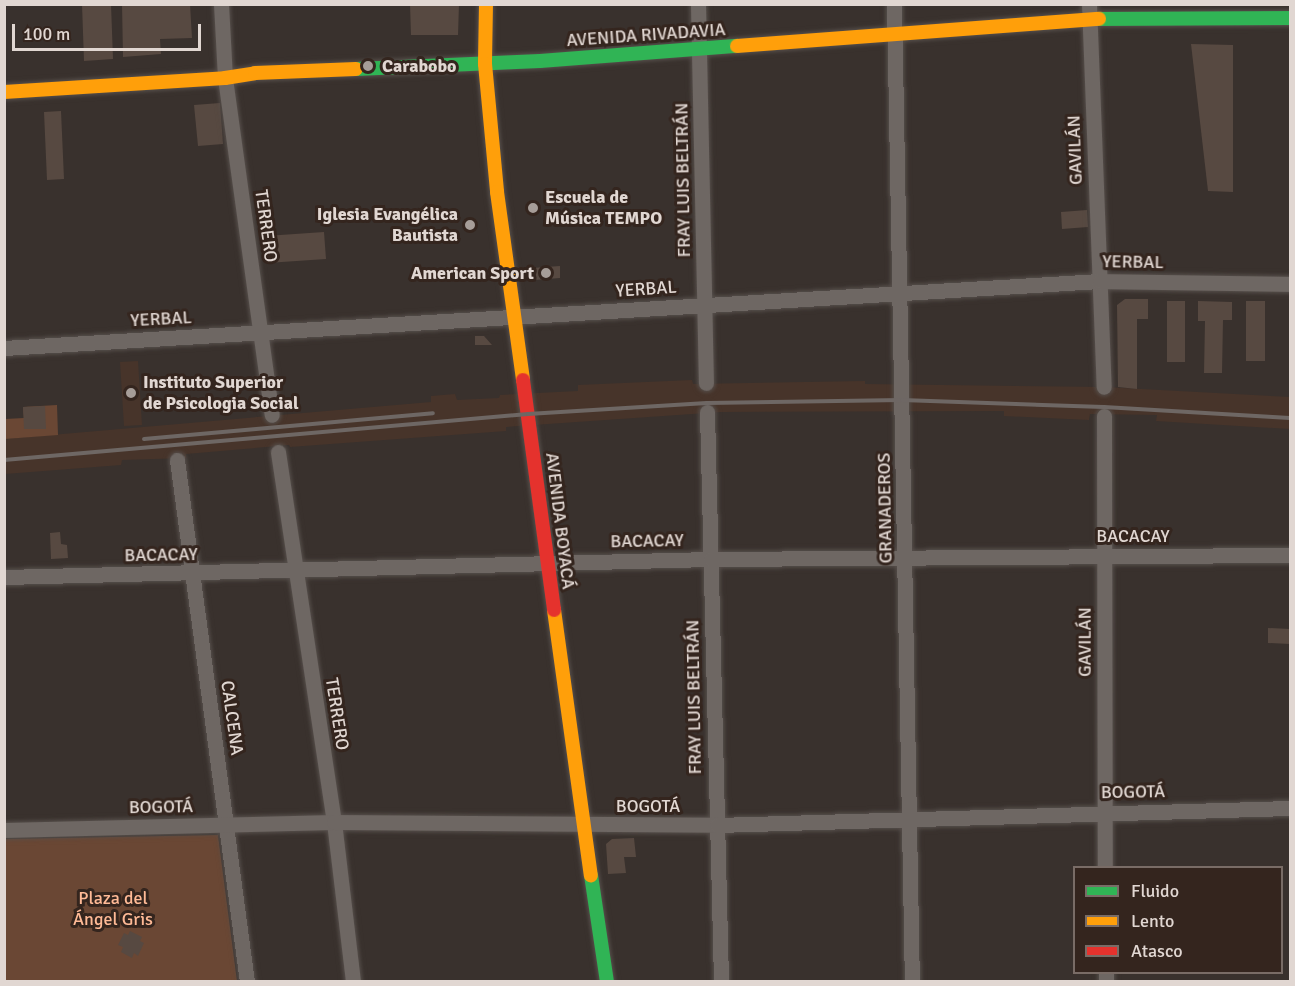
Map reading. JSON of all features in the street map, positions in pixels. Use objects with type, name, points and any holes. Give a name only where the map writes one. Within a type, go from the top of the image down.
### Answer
[{"type":"main road","name":"AVENIDA BOYACÁ","points":[[486,4],[485,64],[497,192],[583,825],[607,981]]},
{"type":"main road","name":"AVENIDA RIVADAVIA","points":[[4,92],[225,78],[277,72],[485,64],[895,34],[1089,12],[1290,18]]},
{"type":"street","name":"TERRERO","points":[[221,4],[225,78],[272,415]]},
{"type":"street","name":"FRAY LUIS BELTRÁN","points":[[698,4],[706,383]]},
{"type":"street","name":"GRANADEROS","points":[[894,4],[912,981]]},
{"type":"street","name":"GAVILÁN","points":[[1089,12],[1104,387]]},
{"type":"street","name":"YERBAL","points":[[4,348],[1100,280],[1290,284]]},
{"type":"street","name":"FRAY LUIS BELTRÁN","points":[[707,412],[721,981]]},
{"type":"street","name":"GAVILÁN","points":[[1104,416],[1105,866]]},
{"type":"street","name":"TERRERO","points":[[278,452],[334,822],[353,981]]},
{"type":"street","name":"CALCENA","points":[[177,460],[247,981]]},
{"type":"street","name":"BACACAY","points":[[4,577],[193,574],[711,559],[1290,555]]},
{"type":"street","name":"BOGOTÁ","points":[[4,830],[334,822],[717,825],[1290,808]]},
{"type":"shaded area","name":"Instituto Superior de Psicologia Social","points":[[138,361],[142,425],[124,426],[120,362]]},
{"type":"shaded area","points":[[692,380],[693,384],[865,381],[865,384],[1104,387],[1290,397],[1290,429],[1156,421],[1157,415],[1090,414],[1089,420],[1004,416],[1004,411],[721,412],[506,427],[506,431],[290,447],[289,445],[186,454],[186,458],[122,460],[121,465],[5,474],[5,439],[431,402],[431,396],[455,394],[457,400],[499,398],[500,395],[578,391],[578,385]]},
{"type":"green space","points":[[57,405],[58,435],[5,439],[5,419],[24,418],[23,407]]},
{"type":"green space","name":"Plaza del Ángel Gris","points":[[218,835],[237,981],[5,981],[4,839]]},
{"type":"building","points":[[82,4],[111,4],[113,59],[84,61]]},
{"type":"building","points":[[122,4],[190,4],[192,38],[160,39],[161,54],[123,57]]},
{"type":"building","points":[[410,4],[459,4],[458,35],[411,35]]},
{"type":"building","points":[[1191,44],[1233,45],[1233,192],[1208,191]]},
{"type":"building","points":[[220,103],[223,144],[198,146],[194,105]]},
{"type":"building","points":[[61,111],[64,179],[47,180],[44,112]]},
{"type":"building","points":[[1087,210],[1088,227],[1062,229],[1061,212]]},
{"type":"building","points":[[324,232],[326,259],[267,263],[266,236]]},
{"type":"building","name":"American Sport","points":[[560,266],[560,278],[534,280],[532,268]]},
{"type":"building","points":[[1125,299],[1148,299],[1148,319],[1137,319],[1137,389],[1118,387],[1117,305]]},
{"type":"building","points":[[1167,301],[1185,301],[1185,362],[1167,362]]},
{"type":"building","points":[[1198,301],[1232,302],[1232,320],[1223,320],[1222,373],[1204,373],[1205,321],[1198,321]]},
{"type":"building","points":[[1246,301],[1265,301],[1265,361],[1246,361]]},
{"type":"building","points":[[475,336],[484,336],[492,345],[475,345]]},
{"type":"building","points":[[45,406],[46,429],[24,429],[23,407]]},
{"type":"building","points":[[60,532],[61,544],[67,545],[68,558],[51,559],[50,533]]},
{"type":"building","points":[[1268,628],[1290,629],[1290,644],[1268,643]]},
{"type":"building","points":[[634,838],[636,857],[624,857],[626,873],[608,874],[606,844],[612,839]]},
{"type":"building","points":[[130,931],[142,937],[140,941],[144,943],[138,956],[134,953],[132,958],[121,952],[123,947],[118,945],[124,933],[128,935]]},
{"type":"railway","points":[[4,460],[528,414],[707,403],[902,400],[1104,407],[1290,418]]},
{"type":"railway","points":[[144,439],[433,413]]},
{"type":"traffic: fast","points":[[1099,19],[1290,18]]},
{"type":"traffic: fast","points":[[356,69],[540,61],[737,46]]},
{"type":"traffic: fast","points":[[591,875],[607,982]]},
{"type":"traffic: slow","points":[[486,4],[485,64],[497,192],[523,380]]},
{"type":"traffic: slow","points":[[737,46],[1099,19]]},
{"type":"traffic: slow","points":[[4,92],[225,78],[255,73],[356,69]]},
{"type":"traffic: slow","points":[[554,610],[591,875]]},
{"type":"traffic: jam","points":[[523,380],[554,610]]},
{"type":"place","name":"Carabobo","points":[[368,66]]},
{"type":"place","name":"Escuela de Música TEMPO","points":[[533,208]]},
{"type":"place","name":"Iglesia Evangélica Bautista","points":[[470,225]]},
{"type":"place","name":"American Sport","points":[[546,273]]},
{"type":"place","name":"Instituto Superior de Psicologia Social","points":[[131,393]]}]
